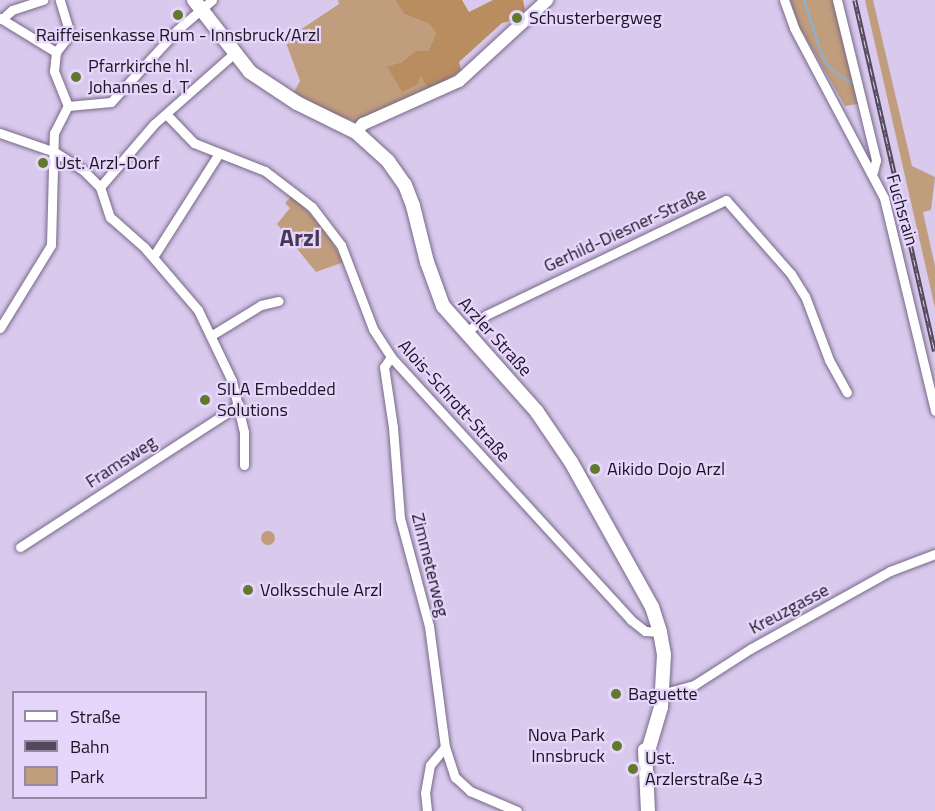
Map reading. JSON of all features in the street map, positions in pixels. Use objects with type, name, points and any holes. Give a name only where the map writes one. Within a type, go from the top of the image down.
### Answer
[{"type":"main road","name":"Arzler Straße","points":[[198,5],[233,54],[272,88],[356,132],[376,148],[405,185],[419,223],[433,283],[443,306],[465,334],[516,387],[565,452],[652,607],[664,655],[661,694],[649,721],[646,758],[648,811]]},
{"type":"street","points":[[44,0],[12,10],[1,19],[56,52]]},
{"type":"street","points":[[60,0],[68,27],[66,39],[56,52],[54,71],[68,106]]},
{"type":"street","points":[[68,106],[111,102],[198,5],[212,0]]},
{"type":"street","points":[[356,132],[363,124],[459,81],[546,0]]},
{"type":"street","name":"Fuchsrain","points":[[784,0],[794,28],[873,172],[884,198],[935,411]]},
{"type":"street","points":[[837,0],[876,160],[873,172]]},
{"type":"street","points":[[100,187],[154,124],[167,115],[233,54]]},
{"type":"street","points":[[0,328],[51,245],[55,126],[68,106]]},
{"type":"street","name":"Alois-Schrott-Straße","points":[[167,115],[194,142],[218,155],[274,177],[312,207],[332,230],[373,329],[391,357],[631,620],[645,631],[660,632]]},
{"type":"street","points":[[0,133],[55,152],[100,187],[110,217],[153,257],[198,310],[212,335],[239,405],[244,465]]},
{"type":"street","points":[[153,257],[218,155]]},
{"type":"street","name":"Gerhild-Diesner-Straße","points":[[465,334],[486,315],[726,200],[796,281],[847,392]]},
{"type":"street","points":[[212,335],[261,305],[279,302]]},
{"type":"street","name":"Zimmeterweg","points":[[391,357],[384,367],[393,426],[400,518],[429,626],[445,747],[455,777],[470,791],[517,811]]},
{"type":"street","name":"Framsweg","points":[[20,547],[239,405]]},
{"type":"street","name":"Kreuzgasse","points":[[661,694],[694,685],[750,649],[890,571],[935,554]]},
{"type":"street","points":[[427,811],[425,793],[430,765],[445,747]]},
{"type":"green space","points":[[338,0],[395,0],[404,14],[429,24],[436,33],[428,51],[415,51],[402,62],[387,66],[423,76],[430,90],[356,122],[326,111],[294,92],[300,81],[285,40],[339,4]]},
{"type":"green space","points":[[790,0],[834,0],[858,104],[845,106],[799,26]]},
{"type":"green space","points":[[865,0],[873,0],[912,166],[935,177],[931,210],[923,212],[935,266],[935,308]]},
{"type":"green space","points":[[293,195],[326,232],[344,262],[316,272],[277,224],[290,208],[285,203]]},
{"type":"green space","points":[[268,531],[273,533],[275,538],[273,543],[268,545],[263,543],[261,538],[263,533]]},
{"type":"shaded area","points":[[395,0],[462,0],[469,12],[493,0],[523,0],[525,10],[516,20],[502,23],[459,62],[461,70],[439,86],[430,90],[420,76],[418,84],[402,92],[387,66],[402,62],[415,51],[428,51],[436,33],[429,24],[404,14]]},
{"type":"waterway","points":[[804,0],[823,59],[834,72],[852,83]]},
{"type":"railway","points":[[855,0],[935,351]]},
{"type":"place","name":"Raiffeisenkasse Rum - Innsbruck/Arzl","points":[[178,15]]},
{"type":"place","name":"Schusterbergweg","points":[[517,18]]},
{"type":"place","name":"Pfarrkirche hl. Johannes d. T","points":[[76,77]]},
{"type":"place","name":"Ust. Arzl-Dorf","points":[[43,163]]},
{"type":"place","name":"SILA Embedded Solutions","points":[[205,400]]},
{"type":"place","name":"Aikido Dojo Arzl","points":[[595,469]]},
{"type":"place","name":"Volksschule Arzl","points":[[248,590]]},
{"type":"place","name":"Baguette","points":[[616,694]]},
{"type":"place","name":"Nova Park Innsbruck","points":[[617,746]]},
{"type":"place","name":"Ust. Arzlerstraße 43","points":[[633,769]]},
{"type":"district","name":"Arzl","points":[[300,238]]}]
